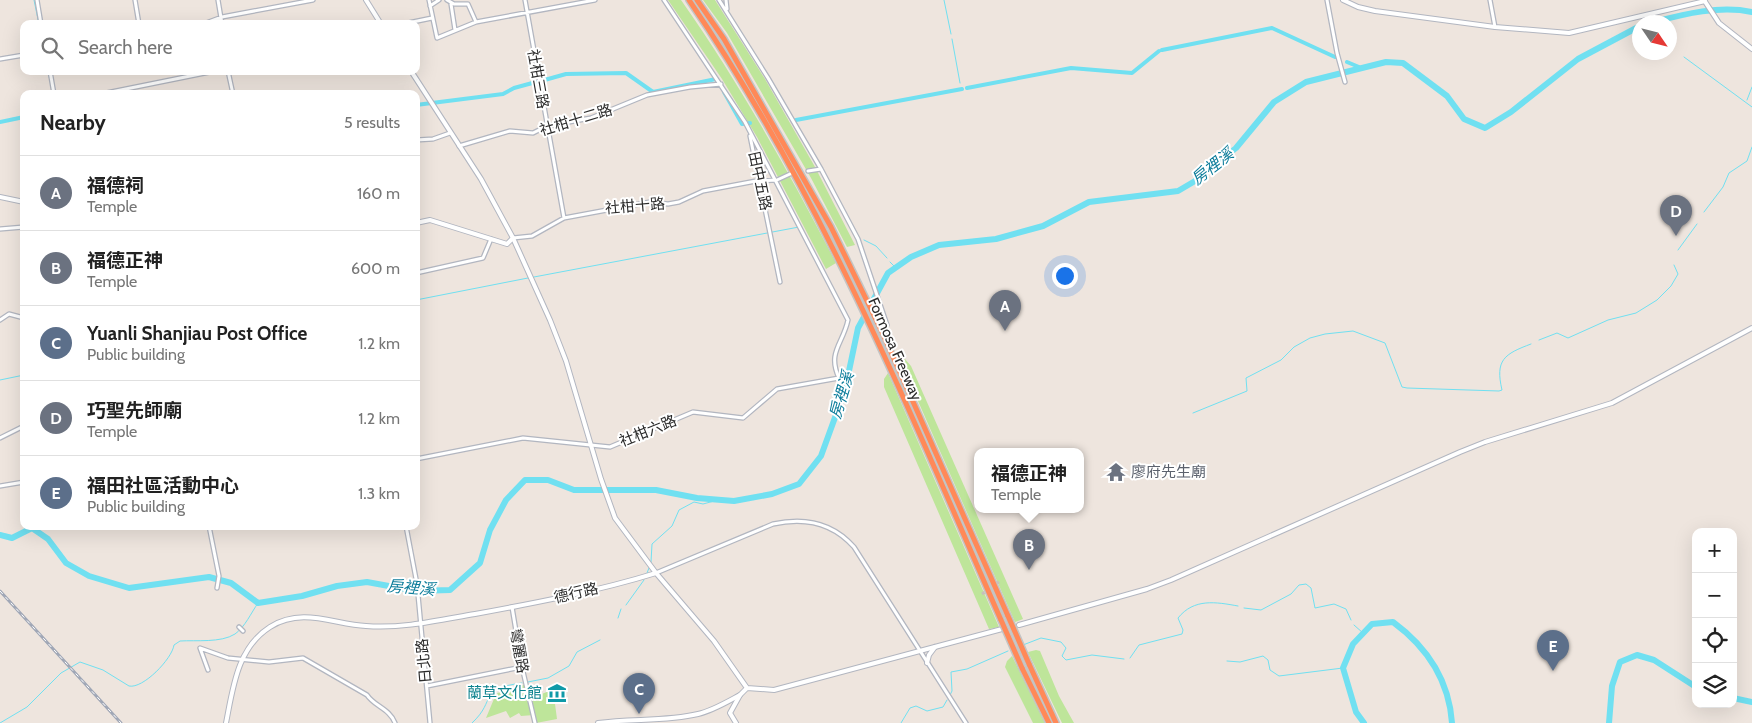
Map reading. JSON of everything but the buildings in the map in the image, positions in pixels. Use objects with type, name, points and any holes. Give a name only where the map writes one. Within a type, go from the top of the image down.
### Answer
[{"type":"highway","name":"Formosa Freeway","points":[[689,0],[742,83],[812,206],[868,316],[1022,668],[1049,723]]},
{"type":"highway","name":"Formosa Freeway","points":[[697,0],[729,48],[817,202],[847,259],[901,374],[1056,723]]},
{"type":"main road","points":[[366,0],[379,20]]},
{"type":"main road","points":[[1343,0],[1358,7],[1375,11],[1495,27],[1570,33],[1705,0],[1720,23],[1752,49]]},
{"type":"main road","points":[[414,75],[495,202],[513,238],[556,336],[606,498],[621,528],[656,573],[688,608],[748,688]]},
{"type":"main road","points":[[0,197],[20,201]]},
{"type":"main road","points":[[420,222],[430,220],[507,244],[513,238]]},
{"type":"main road","points":[[1019,625],[1147,590],[1460,452],[1612,403],[1752,328]]},
{"type":"main road","name":"德行路","points":[[226,723],[238,669],[248,648],[270,627],[282,621],[305,616],[366,626],[421,622],[512,607],[656,573]]},
{"type":"main road","points":[[598,723],[653,720],[699,714],[740,695],[748,688],[774,690],[1002,629]]},
{"type":"main road","points":[[927,663],[929,655],[935,647]]},
{"type":"main road","points":[[736,723],[730,713],[740,695]]},
{"type":"street","points":[[37,0],[40,20]]},
{"type":"street","points":[[135,0],[138,20]]},
{"type":"street","points":[[218,0],[222,17]]},
{"type":"street","points":[[214,20],[313,0]]},
{"type":"street","points":[[428,0],[437,38],[476,22],[595,0]]},
{"type":"street","points":[[430,6],[439,0]]},
{"type":"street","points":[[447,0],[451,3],[468,4],[476,22]]},
{"type":"street","name":"社柑三路","points":[[525,0],[564,218]]},
{"type":"street","points":[[664,0],[722,84],[777,180],[790,174]]},
{"type":"street","points":[[719,0],[728,12],[821,169],[854,229],[887,325]]},
{"type":"street","points":[[726,0],[728,12]]},
{"type":"street","points":[[1327,0],[1344,82]]},
{"type":"street","points":[[1490,0],[1495,27]]},
{"type":"street","points":[[451,3],[455,30]]},
{"type":"street","points":[[420,20],[432,18]]},
{"type":"street","points":[[0,59],[20,55]]},
{"type":"street","points":[[51,75],[53,90]]},
{"type":"street","points":[[121,90],[195,75]]},
{"type":"street","points":[[229,75],[232,90]]},
{"type":"street","name":"社柑十二路","points":[[459,146],[510,131],[533,132],[547,126],[591,118],[647,95],[690,87],[722,84]]},
{"type":"street","name":"田中五路","points":[[748,131],[780,282]]},
{"type":"street","points":[[420,140],[433,139],[450,133]]},
{"type":"street","points":[[808,171],[821,169]]},
{"type":"street","name":"社柑十路","points":[[513,238],[532,236],[564,218],[650,202],[668,204],[703,191],[760,181],[777,180]]},
{"type":"street","name":"社柑六路","points":[[420,458],[522,438],[610,447],[693,412],[743,418],[777,389],[839,378],[834,368],[833,359],[848,320],[777,180]]},
{"type":"street","points":[[0,229],[20,226]]},
{"type":"street","points":[[420,272],[483,258],[491,239]]},
{"type":"street","points":[[0,320],[9,314],[20,317]]},
{"type":"street","points":[[0,438],[20,428]]},
{"type":"street","points":[[0,486],[20,483]]},
{"type":"street","name":"德行路","points":[[656,573],[773,524],[793,520],[814,522],[842,535],[854,547],[966,723]]},
{"type":"street","points":[[210,530],[219,576],[219,583],[216,588]]},
{"type":"street","name":"日北路","points":[[407,530],[417,583],[430,723]]},
{"type":"street","name":"彎麗路","points":[[512,607],[522,667],[535,723]]},
{"type":"street","points":[[239,627],[243,631]]},
{"type":"street","points":[[208,670],[200,648],[228,658],[269,662],[292,658],[307,659],[367,695],[382,706],[395,723]]},
{"type":"street","points":[[427,686],[522,667]]},
{"type":"green space","points":[[668,0],[681,0],[724,64],[782,162],[836,263],[826,269],[757,137],[722,79]]},
{"type":"green space","points":[[703,0],[715,0],[765,79],[815,167],[855,245],[847,247],[811,178],[727,33]]},
{"type":"green space","points":[[905,359],[911,366],[974,508],[974,513],[976,513],[1023,619],[1015,622],[900,360]]},
{"type":"green space","points":[[888,373],[999,627],[989,629],[884,387],[884,379]]},
{"type":"green space","points":[[1040,651],[1059,696],[1074,723],[1062,723],[1028,652]]},
{"type":"green space","points":[[1012,656],[1045,723],[1033,723],[1005,667],[1007,661]]},
{"type":"green space","points":[[528,684],[531,698],[560,687],[565,704],[555,704],[557,719],[536,723],[534,715],[521,716],[519,713],[510,718],[506,711],[486,718],[496,694],[506,689]]},
{"type":"waterway","points":[[34,0],[38,20]]},
{"type":"waterway","points":[[944,0],[951,34]]},
{"type":"waterway","name":"房裡溪","points":[[1677,16],[1727,9],[1752,12]]},
{"type":"waterway","points":[[1162,50],[1272,28],[1335,57]]},
{"type":"waterway","name":"房裡溪","points":[[35,530],[48,539],[66,563],[89,576],[129,588],[209,577],[231,583],[258,603],[302,596],[337,586],[367,582],[416,591],[450,590],[480,563],[490,530],[506,500],[525,480],[548,480],[574,490],[656,490],[697,498],[734,501],[772,494],[799,484],[821,456],[845,390],[858,328],[888,273],[911,257],[939,245],[996,239],[1043,226],[1089,202],[1178,191],[1195,181],[1236,148],[1274,102],[1306,82],[1386,62],[1403,63],[1447,96],[1464,119],[1485,128],[1511,112],[1578,59],[1632,30]]},
{"type":"waterway","points":[[952,39],[960,83]]},
{"type":"waterway","points":[[967,88],[1071,68],[1132,73],[1159,51]]},
{"type":"waterway","points":[[1684,57],[1752,107]]},
{"type":"waterway","points":[[1347,62],[1359,67]]},
{"type":"waterway","points":[[541,81],[566,74],[626,73],[653,92],[716,79]]},
{"type":"waterway","points":[[49,75],[52,90]]},
{"type":"waterway","points":[[420,104],[503,94],[514,88],[536,82]]},
{"type":"waterway","points":[[1747,100],[1752,87]]},
{"type":"waterway","points":[[796,120],[962,89]]},
{"type":"waterway","points":[[724,92],[742,124],[750,123]]},
{"type":"waterway","points":[[0,122],[20,118]]},
{"type":"waterway","points":[[1704,212],[1723,187],[1729,173],[1747,161],[1752,147]]},
{"type":"waterway","points":[[1678,250],[1697,224]]},
{"type":"waterway","points":[[534,277],[799,227]]},
{"type":"waterway","points":[[864,240],[876,246],[887,258]]},
{"type":"waterway","name":"房裡溪","points":[[890,262],[896,268]]},
{"type":"waterway","points":[[1539,340],[1557,333],[1568,338],[1608,320],[1636,313],[1657,300],[1671,286],[1678,274],[1674,265]]},
{"type":"waterway","points":[[420,299],[528,278]]},
{"type":"waterway","points":[[1193,413],[1247,391],[1246,378],[1281,360],[1294,347],[1310,338],[1325,334],[1353,331],[1385,343],[1402,387],[1407,388],[1502,390],[1500,372],[1504,359],[1514,351],[1531,344]]},
{"type":"waterway","points":[[0,380],[20,376]]},
{"type":"waterway","points":[[651,562],[652,544],[672,526],[679,510],[694,502],[703,504],[718,500]]},
{"type":"waterway","name":"房裡溪","points":[[0,535],[12,538],[28,530]]},
{"type":"waterway","points":[[647,573],[649,568]]},
{"type":"waterway","points":[[626,605],[644,580]]},
{"type":"waterway","points":[[1244,608],[1261,610],[1291,594],[1299,585],[1306,584],[1311,588],[1315,608],[1334,604],[1346,609],[1351,620]]},
{"type":"waterway","points":[[0,723],[27,707],[61,673],[80,662],[103,670],[129,686],[142,683],[163,665],[174,645],[180,641],[216,640],[229,637],[239,631],[245,624],[258,603]]},
{"type":"waterway","points":[[1130,658],[1139,645],[1182,634],[1183,630],[1178,618],[1191,607],[1206,603],[1238,606]]},
{"type":"waterway","points":[[618,618],[621,609]]},
{"type":"waterway","points":[[1364,723],[1356,712],[1343,668],[1353,644],[1372,624],[1393,622],[1416,642],[1434,666],[1446,693],[1452,723]]},
{"type":"waterway","points":[[1354,625],[1363,633]]},
{"type":"waterway","points":[[1023,645],[1041,638],[1061,642],[1066,648],[1062,656],[1066,660],[1092,655],[1124,659]]},
{"type":"waterway","points":[[528,682],[548,678],[569,666],[577,652],[600,640]]},
{"type":"waterway","points":[[950,695],[952,691],[951,672],[967,669],[1008,651]]},
{"type":"waterway","points":[[1609,723],[1612,686],[1620,662],[1637,655],[1654,660],[1692,684]]},
{"type":"waterway","points":[[1227,661],[1240,662],[1263,656],[1268,660],[1270,670],[1279,676],[1343,668]]},
{"type":"waterway","points":[[472,723],[480,715],[489,696],[493,692],[498,688],[522,683]]},
{"type":"waterway","points":[[1737,699],[1752,702]]},
{"type":"waterway","points":[[901,723],[910,708],[916,706],[927,711],[943,707],[947,700]]},
{"type":"tunnel","points":[[982,594],[1000,581]]},
{"type":"railway","points":[[0,591],[121,723]]},
{"type":"place","name":"巧聖先師廟","points":[[1676,236]]},
{"type":"place","name":"福德祠","points":[[1005,331]]},
{"type":"place","name":"廖府先生廟","points":[[1116,472]]},
{"type":"place","name":"福德正神","points":[[1029,570]]},
{"type":"place","name":"福田社區活動中心","points":[[1553,671]]},
{"type":"place","name":"蘭草文化館","points":[[557,693]]},
{"type":"place","name":"Yuanli Shanjiau Post Office","points":[[639,714]]}]
